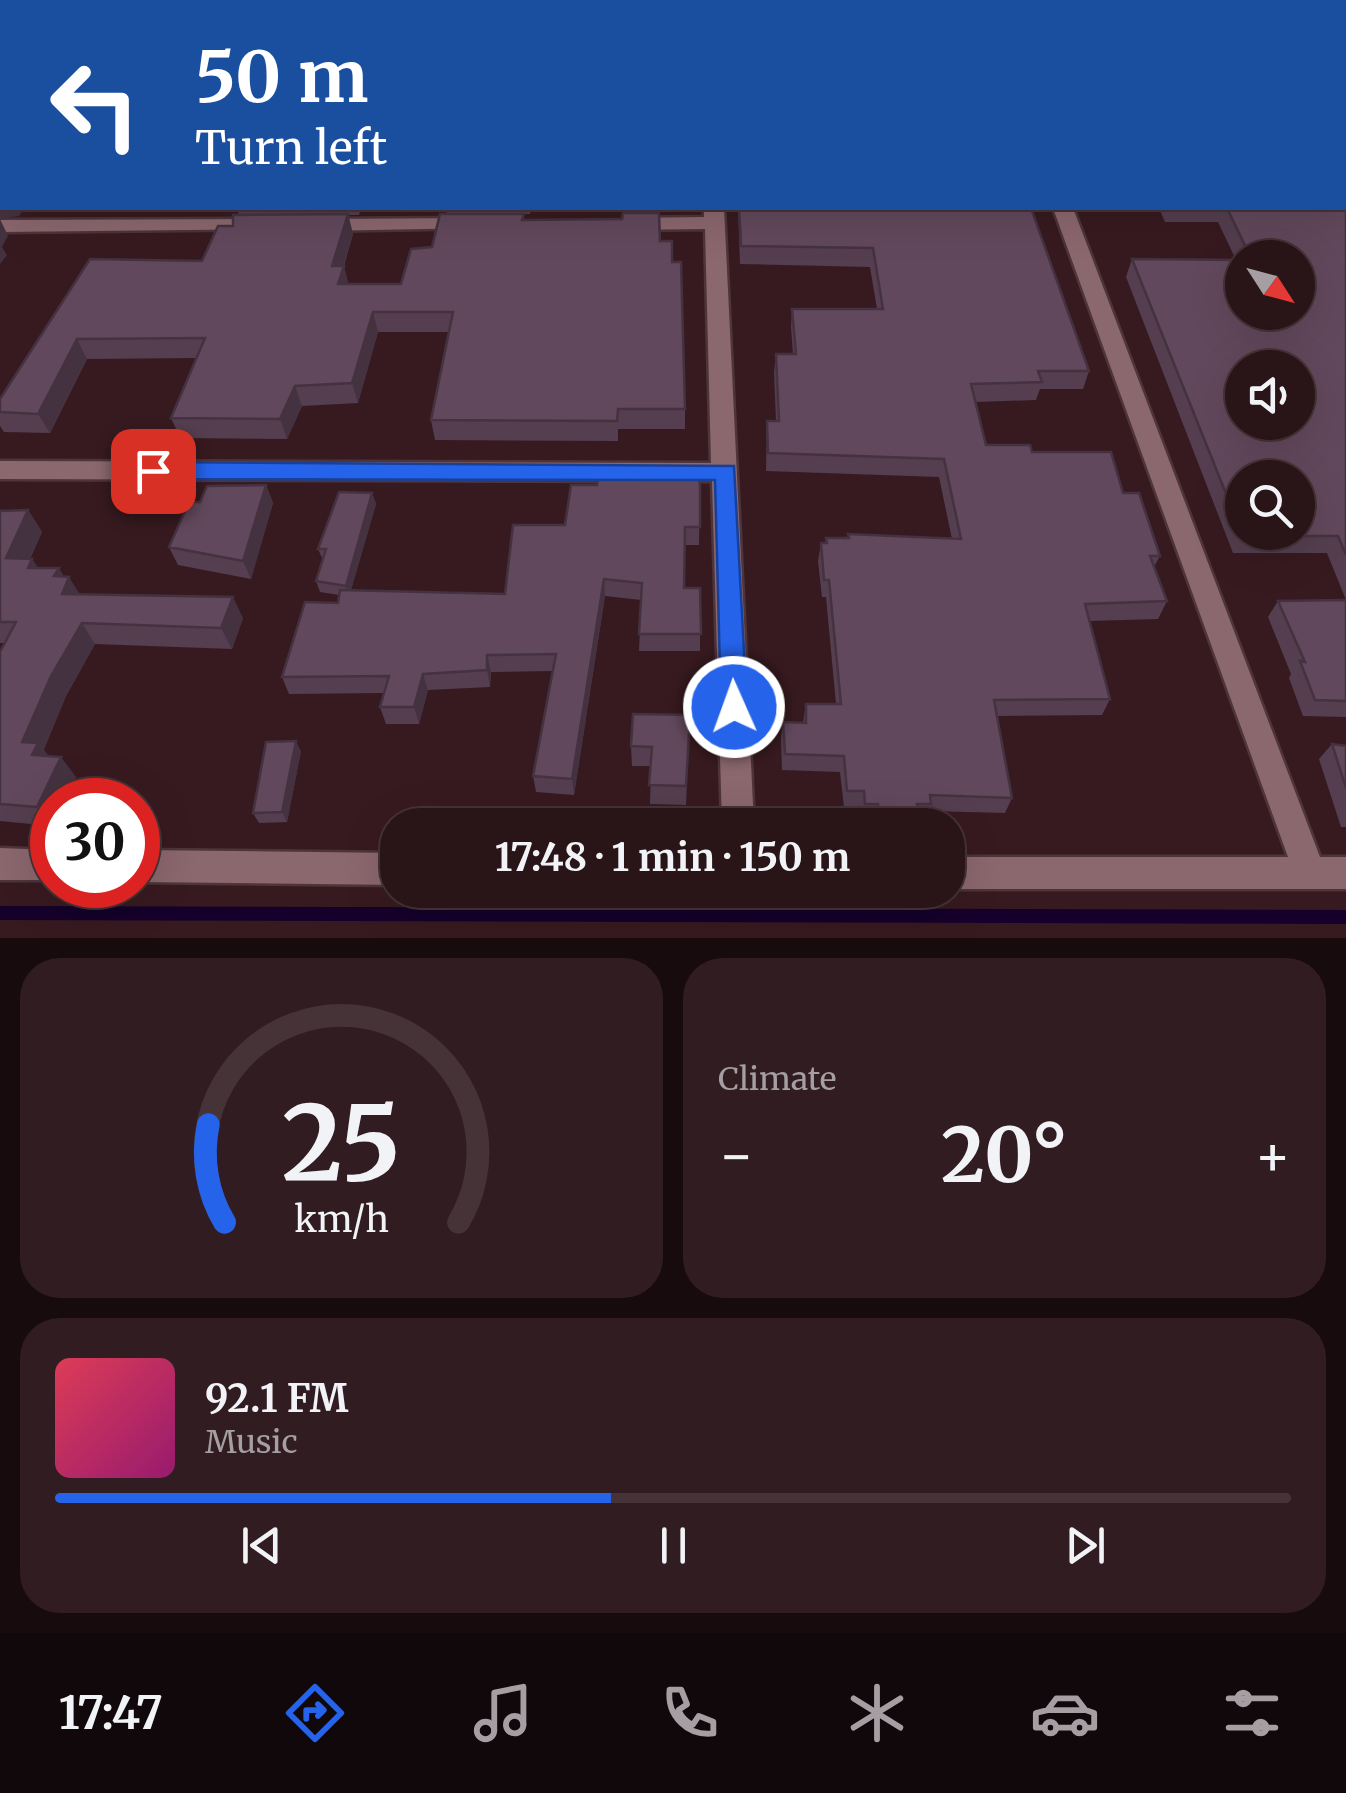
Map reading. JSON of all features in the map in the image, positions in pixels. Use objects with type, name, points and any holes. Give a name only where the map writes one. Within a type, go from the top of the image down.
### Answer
[{"type":"street","points":[[1064,210],[1310,873]]},
{"type":"street","points":[[595,224],[714,215],[737,808]]},
{"type":"street","points":[[0,226],[496,224]]},
{"type":"street","points":[[0,470],[726,472]]},
{"type":"street","points":[[0,864],[30,865]]},
{"type":"street","points":[[160,866],[380,868]]},
{"type":"street","points":[[965,872],[1346,873]]},
{"type":"building","points":[[739,210],[1032,210],[1089,371],[1038,371],[1042,382],[971,384],[986,445],[1030,445],[1032,452],[1111,452],[1123,493],[1139,493],[1160,556],[1150,556],[1167,601],[1085,604],[1110,699],[994,700],[1012,798],[930,795],[931,804],[917,804],[918,808],[878,808],[878,804],[865,804],[864,791],[847,791],[844,756],[785,754],[783,722],[806,723],[806,704],[841,704],[829,580],[824,580],[821,543],[827,543],[826,538],[849,538],[848,534],[961,539],[944,459],[768,453],[767,421],[779,421],[776,354],[796,354],[792,309],[883,309],[873,248],[741,246]]},
{"type":"building","points":[[1228,210],[1346,210],[1346,555],[1338,536],[1315,536],[1315,460],[1225,460],[1225,491],[1132,259],[1225,260],[1225,330],[1315,330],[1315,240],[1242,240]]},
{"type":"building","points":[[623,213],[659,213],[660,241],[672,241],[672,262],[681,262],[685,409],[618,409],[617,421],[431,420],[453,312],[373,312],[352,383],[295,386],[280,419],[171,418],[205,338],[77,339],[38,414],[0,412],[0,399],[90,259],[202,261],[218,226],[233,226],[233,215],[348,214],[332,266],[344,266],[338,284],[401,284],[411,249],[432,247],[440,214],[524,214],[522,220],[622,219]]},
{"type":"building","points":[[599,469],[652,469],[652,473],[681,473],[700,481],[700,527],[685,527],[684,588],[700,588],[701,634],[639,634],[642,583],[604,579],[572,779],[533,776],[556,654],[487,655],[487,670],[423,674],[414,707],[380,707],[389,676],[282,677],[305,602],[338,603],[340,590],[505,594],[513,525],[565,525],[571,485],[597,485]]},
{"type":"building","points":[[266,485],[243,561],[169,547],[189,502],[200,502],[207,486]]},
{"type":"building","points":[[339,492],[372,493],[346,586],[316,581],[326,549],[318,549]]},
{"type":"building","points":[[28,510],[6,558],[32,559],[28,568],[59,568],[54,576],[69,577],[62,594],[233,597],[221,628],[82,623],[51,676],[22,742],[38,743],[32,755],[61,757],[51,778],[30,778],[30,806],[0,804],[0,652],[16,622],[0,622],[0,511]]},
{"type":"building","points":[[1346,600],[1346,701],[1315,700],[1300,661],[1305,662],[1278,601]]},
{"type":"building","points":[[633,714],[690,715],[686,786],[649,785],[652,747],[631,746]]},
{"type":"building","points":[[296,741],[282,812],[253,813],[266,742]]},
{"type":"building","points":[[1332,744],[1346,746],[1346,788]]},
{"type":"waterway","points":[[0,913],[1346,917]]},
{"type":"route","points":[[153,471],[726,472],[734,707]]}]
